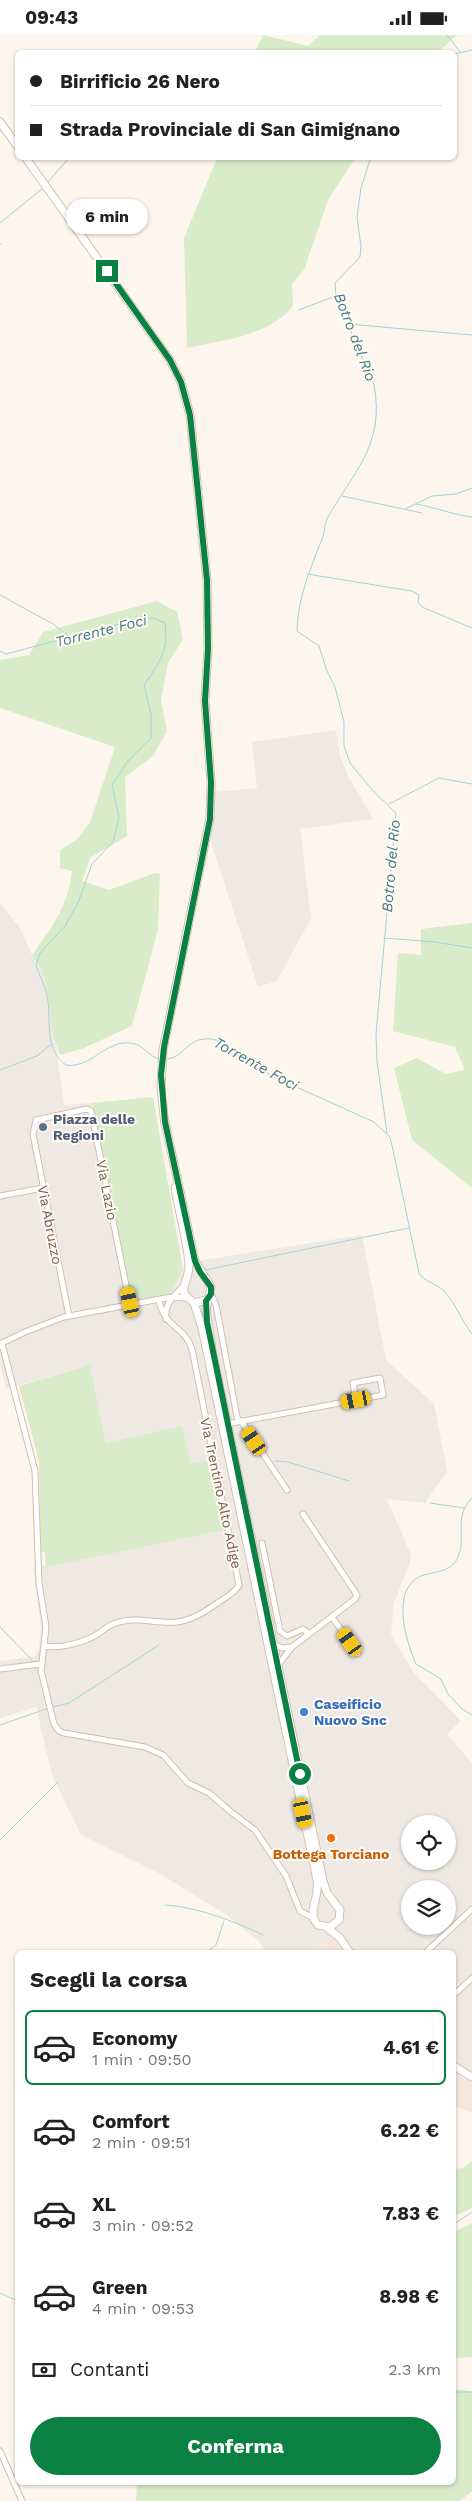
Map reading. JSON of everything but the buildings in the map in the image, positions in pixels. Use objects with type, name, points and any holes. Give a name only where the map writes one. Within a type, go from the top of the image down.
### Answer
[{"type":"main road","points":[[0,122],[15,143]]},
{"type":"main road","points":[[27,160],[170,360],[183,388],[191,423],[207,580],[208,648],[205,701],[212,794],[210,819],[163,1050],[161,1092],[189,1260],[186,1298],[194,1303],[201,1323],[317,1880],[318,1891],[313,1918],[318,1925],[326,1927],[333,1926],[339,1920]]},
{"type":"main road","points":[[165,1122],[195,1261],[210,1284],[211,1294],[206,1301],[207,1322],[227,1424],[325,1888],[340,1910],[339,1920],[344,1943]]},
{"type":"main road","points":[[186,1282],[197,1275],[203,1276]]},
{"type":"main road","points":[[194,1303],[206,1301]]},
{"type":"main road","points":[[314,1906],[324,1899],[333,1901]]},
{"type":"main road","points":[[326,1927],[344,1943],[348,1950]]},
{"type":"main road","points":[[456,2068],[472,2077]]},
{"type":"street","name":"Via Lazio","points":[[33,1134],[36,1120],[87,1109],[91,1112],[130,1305]]},
{"type":"street","name":"Via Abruzzo","points":[[33,1134],[69,1316]]},
{"type":"street","points":[[0,1196],[43,1188]]},
{"type":"street","points":[[171,1297],[186,1282]]},
{"type":"street","points":[[211,1294],[217,1309],[239,1422],[287,1490]]},
{"type":"street","points":[[186,1298],[171,1297],[69,1316],[25,1332],[1,1345],[35,1471],[39,1583],[46,1625],[41,1664],[48,1703],[56,1727],[62,1733],[145,1747],[162,1754],[188,1783],[209,1793],[231,1813],[256,1831],[286,1876],[302,1913],[313,1918]]},
{"type":"street","name":"Via Trentino Alto Adige","points":[[163,1309],[171,1297]]},
{"type":"street","name":"Via Trentino Alto Adige","points":[[44,1646],[58,1647],[82,1640],[97,1635],[112,1624],[126,1620],[143,1619],[172,1622],[188,1619],[202,1613],[233,1593],[239,1585],[192,1349],[185,1336],[166,1319],[160,1299]]},
{"type":"street","points":[[148,1302],[163,1309]]},
{"type":"street","points":[[227,1424],[383,1395],[380,1378],[353,1383],[356,1400]]},
{"type":"street","points":[[278,1667],[292,1647],[355,1599],[357,1593],[303,1514]]},
{"type":"street","points":[[262,1543],[280,1631],[287,1636],[303,1629],[309,1634]]},
{"type":"street","points":[[332,1617],[358,1654]]},
{"type":"street","points":[[273,1644],[280,1648],[292,1647]]},
{"type":"street","points":[[0,1669],[41,1664]]},
{"type":"street","points":[[299,1906],[314,1906]]},
{"type":"street","points":[[428,1950],[472,1909]]},
{"type":"street","points":[[456,1991],[472,1978]]},
{"type":"street","points":[[0,2451],[22,2501]]},
{"type":"shaded area","points":[[336,730],[340,756],[348,776],[373,819],[300,829],[311,918],[277,981],[258,987],[210,839],[215,792],[257,788],[252,742]]},
{"type":"shaded area","points":[[0,903],[20,928],[32,955],[40,966],[50,999],[64,1105],[92,1103],[132,1299],[172,1293],[182,1273],[184,1263],[362,1235],[386,1360],[434,1404],[447,1471],[425,1503],[387,1499],[412,1557],[394,1603],[391,1635],[414,1673],[461,1721],[447,1734],[472,1763],[472,2083],[456,2075],[456,1950],[346,1950],[341,1943],[333,1938],[317,1950],[265,1950],[259,1942],[228,1916],[157,1872],[81,1835],[52,1775],[36,1707],[0,1718],[0,1661],[36,1656],[39,1647],[41,1628],[33,1568],[224,1530],[209,1460],[191,1464],[106,1443],[90,1365],[6,1389],[0,1364]]},
{"type":"shaded area","points":[[333,1938],[341,1943],[345,1950],[318,1950]]},
{"type":"shaded area","points":[[456,2075],[472,2083],[472,2113],[456,2107]]},
{"type":"green space","points":[[263,35],[308,46],[320,35],[457,35],[440,50],[256,50]]},
{"type":"green space","points":[[216,160],[354,160],[328,200],[304,270],[292,284],[293,306],[284,316],[259,330],[230,339],[187,348],[184,238]]},
{"type":"green space","points":[[157,601],[177,612],[183,639],[168,663],[161,700],[167,731],[153,756],[125,777],[127,836],[90,858],[82,881],[109,890],[155,873],[160,874],[158,930],[132,1026],[84,1048],[60,1055],[53,1030],[44,978],[32,955],[58,916],[70,883],[72,871],[60,868],[60,850],[76,840],[90,823],[115,747],[0,708],[0,660],[29,655],[43,632]]},
{"type":"green space","points":[[472,923],[472,1188],[412,1140],[394,1068],[417,1058],[446,1074],[465,1070],[455,1047],[393,1031],[398,953],[421,955],[421,929]]},
{"type":"green space","points":[[153,1097],[183,1269],[172,1293],[134,1300],[132,1299],[92,1103]]},
{"type":"green space","points":[[90,1365],[106,1443],[182,1426],[191,1464],[209,1460],[224,1530],[46,1567],[45,1552],[41,1552],[39,1461],[19,1386]]},
{"type":"green space","points":[[472,2161],[472,2208],[456,2215],[456,2169],[463,2168]]},
{"type":"green space","points":[[472,2223],[472,2357],[456,2358],[456,2231]]},
{"type":"green space","points":[[456,2389],[472,2391],[472,2491],[460,2501],[136,2501],[137,2485],[456,2485]]},
{"type":"waterway","points":[[447,35],[460,52]]},
{"type":"waterway","name":"Botro del Rio","points":[[457,54],[472,50]]},
{"type":"waterway","points":[[47,183],[67,160]]},
{"type":"waterway","name":"Botro del Rio","points":[[370,160],[361,188],[357,217],[361,247],[360,257],[335,283],[336,297],[374,385],[375,424],[365,455],[327,519],[323,536],[302,595],[297,631],[319,646],[327,671],[335,687],[344,722],[344,746],[350,763],[373,791],[396,813],[376,1034],[377,1061],[387,1133]]},
{"type":"waterway","points":[[0,223],[43,188]]},
{"type":"waterway","points":[[299,310],[335,296]]},
{"type":"waterway","points":[[348,324],[472,335]]},
{"type":"waterway","points":[[405,509],[432,496],[456,494],[472,488]]},
{"type":"waterway","points":[[342,496],[422,513]]},
{"type":"waterway","points":[[416,504],[472,517]]},
{"type":"waterway","points":[[307,574],[412,591],[419,595],[418,602],[422,607],[472,628]]},
{"type":"waterway","points":[[0,595],[53,624],[70,637]]},
{"type":"waterway","name":"Torrente Foci","points":[[0,651],[6,654],[123,623],[153,618],[165,623],[166,641],[162,656],[144,685],[151,714],[151,738],[128,761],[112,785],[119,817],[113,842],[92,864],[78,903],[65,926],[40,953],[36,965],[47,995],[51,1042],[54,1051],[66,1065],[83,1063],[121,1043],[135,1044],[152,1056],[160,1059]]},
{"type":"waterway","points":[[389,804],[439,778],[472,784]]},
{"type":"waterway","points":[[384,938],[435,942],[472,948]]},
{"type":"waterway","name":"Torrente Foci","points":[[164,1059],[177,1055],[198,1040],[216,1040],[272,1076],[374,1122],[390,1137],[419,1273],[444,1291],[472,1334]]},
{"type":"waterway","points":[[0,1070],[37,1056],[50,1045]]},
{"type":"waterway","points":[[205,1270],[409,1228]]},
{"type":"waterway","points":[[275,1461],[288,1462],[349,1481]]},
{"type":"waterway","name":"Torrente Foci","points":[[472,1498],[466,1505],[461,1520],[460,1551],[454,1564],[446,1569],[421,1576],[411,1583],[403,1604],[405,1630],[416,1664],[441,1679],[448,1694],[462,1709],[472,1715]]},
{"type":"waterway","points":[[430,1503],[464,1508]]},
{"type":"waterway","points":[[0,1627],[33,1661]]},
{"type":"waterway","points":[[53,1707],[69,1703],[159,1645]]},
{"type":"waterway","points":[[0,1725],[49,1708]]},
{"type":"waterway","points":[[0,1840],[57,1783]]},
{"type":"waterway","points":[[165,1905],[215,1915],[263,1935]]},
{"type":"waterway","points":[[209,1950],[216,1945],[224,1921]]},
{"type":"waterway","points":[[456,2223],[472,2212]]},
{"type":"waterway","points":[[0,2293],[15,2300]]},
{"type":"waterway","points":[[456,2392],[472,2392]]},
{"type":"place","name":"Piazza delle Regioni","points":[[43,1127]]},
{"type":"place","name":"Caseificio Nuovo Snc","points":[[304,1712]]},
{"type":"place","name":"Bottega Torciano","points":[[331,1838]]},
{"type":"route","points":[[107,271],[170,360],[183,388],[191,423],[207,580],[208,648],[205,701],[212,794],[210,819],[163,1050],[161,1097],[195,1261],[200,1272],[209,1281],[211,1287],[211,1294],[206,1301],[207,1322],[300,1774]]}]
